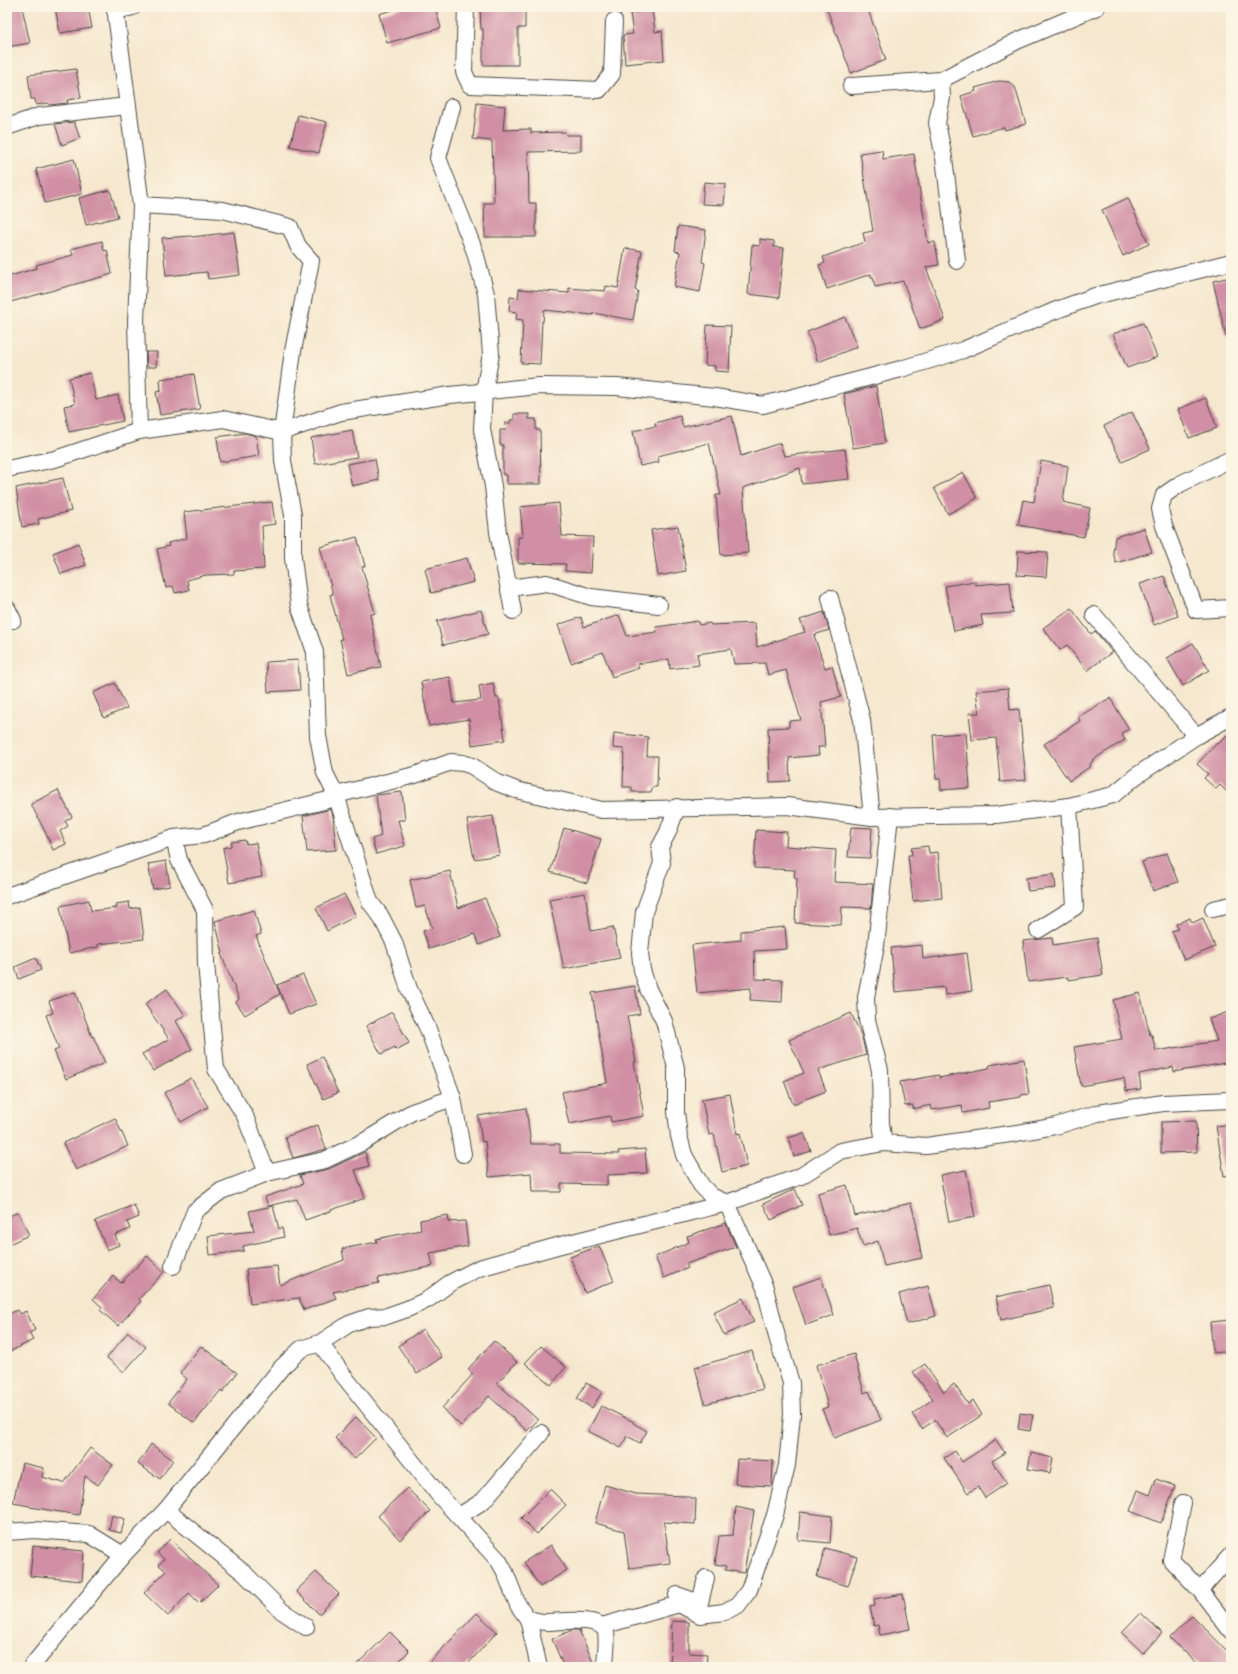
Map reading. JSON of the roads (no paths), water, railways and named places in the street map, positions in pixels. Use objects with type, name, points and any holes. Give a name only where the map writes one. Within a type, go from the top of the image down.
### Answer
[{"type":"street","points":[[133,7],[115,9],[127,106],[142,205],[136,322],[139,431]]},
{"type":"street","points":[[466,7],[464,72],[470,85],[599,90],[612,74],[614,21]]},
{"type":"street","points":[[851,86],[940,80],[1017,41],[1091,8]]},
{"type":"street","points":[[940,80],[942,97],[937,123],[944,158],[957,261]]},
{"type":"street","points":[[7,127],[39,116],[127,106]]},
{"type":"street","points":[[452,107],[438,158],[475,252],[486,294],[491,354],[484,392],[482,429],[493,486],[498,532],[513,611]]},
{"type":"street","points":[[142,205],[223,210],[290,227],[298,246],[311,261],[293,351],[282,432],[283,461],[293,515],[294,558],[299,605],[315,652],[318,736],[325,773],[336,795],[370,902],[380,915],[394,942],[409,988],[428,1029],[453,1098],[463,1154]]},
{"type":"street","points":[[7,469],[55,459],[139,431],[223,419],[282,432],[341,412],[408,401],[539,386],[617,387],[715,397],[763,405],[901,369],[963,350],[1054,311],[1095,296],[1231,262]]},
{"type":"street","points":[[1231,460],[1180,484],[1164,495],[1160,509],[1164,526],[1196,610],[1231,608]]},
{"type":"street","points":[[509,588],[547,583],[591,597],[659,605]]},
{"type":"street","points":[[830,598],[862,720],[872,817]]},
{"type":"street","points":[[1094,615],[1196,736]]},
{"type":"street","points":[[7,896],[174,838],[204,835],[238,822],[328,800],[336,795],[408,777],[451,762],[463,763],[472,766],[498,783],[516,790],[602,810],[678,807],[787,806],[872,817],[996,815],[1069,806],[1114,795],[1136,776],[1196,736],[1231,717]]},
{"type":"street","points":[[1038,930],[1075,907],[1069,806]]},
{"type":"street","points":[[528,1619],[545,1622],[569,1620],[591,1622],[602,1626],[679,1604],[700,1615],[724,1612],[738,1605],[749,1590],[775,1515],[788,1465],[792,1415],[791,1383],[777,1337],[765,1288],[727,1203],[711,1196],[701,1186],[684,1155],[679,1136],[676,1112],[676,1068],[664,1021],[648,989],[642,970],[640,953],[644,912],[662,862],[660,847],[678,807]]},
{"type":"street","points":[[884,1143],[881,1123],[880,1070],[867,1020],[866,997],[876,946],[890,816]]},
{"type":"street","points":[[174,838],[179,860],[205,910],[206,964],[216,1069],[245,1116],[267,1173]]},
{"type":"street","points":[[1213,909],[1231,905]]},
{"type":"street","points":[[1028,1122],[1144,1095],[1231,1093]]},
{"type":"street","points":[[173,1266],[195,1211],[221,1191],[267,1173],[326,1160],[365,1140],[412,1112],[453,1098]]},
{"type":"street","points":[[31,1667],[123,1555],[166,1510],[282,1366],[301,1349],[320,1343],[349,1324],[369,1317],[387,1316],[407,1309],[427,1300],[450,1283],[479,1268],[557,1246],[727,1203],[802,1176],[840,1151],[884,1143],[926,1146],[1056,1126],[1098,1113],[1164,1103],[1231,1100]]},
{"type":"street","points":[[320,1343],[343,1375],[433,1488],[499,1561],[518,1605],[528,1619],[539,1667]]},
{"type":"street","points":[[459,1516],[484,1501],[540,1433]]},
{"type":"street","points":[[1183,1503],[1171,1560],[1200,1590],[1231,1631]]},
{"type":"street","points":[[166,1510],[244,1573],[282,1611],[306,1626]]},
{"type":"street","points":[[7,1532],[34,1530],[90,1534],[123,1555]]},
{"type":"street","points":[[1200,1590],[1231,1555]]},
{"type":"street","points":[[679,1604],[677,1595],[700,1603],[706,1578]]},
{"type":"street","points":[[602,1626],[606,1632],[605,1667]]}]
